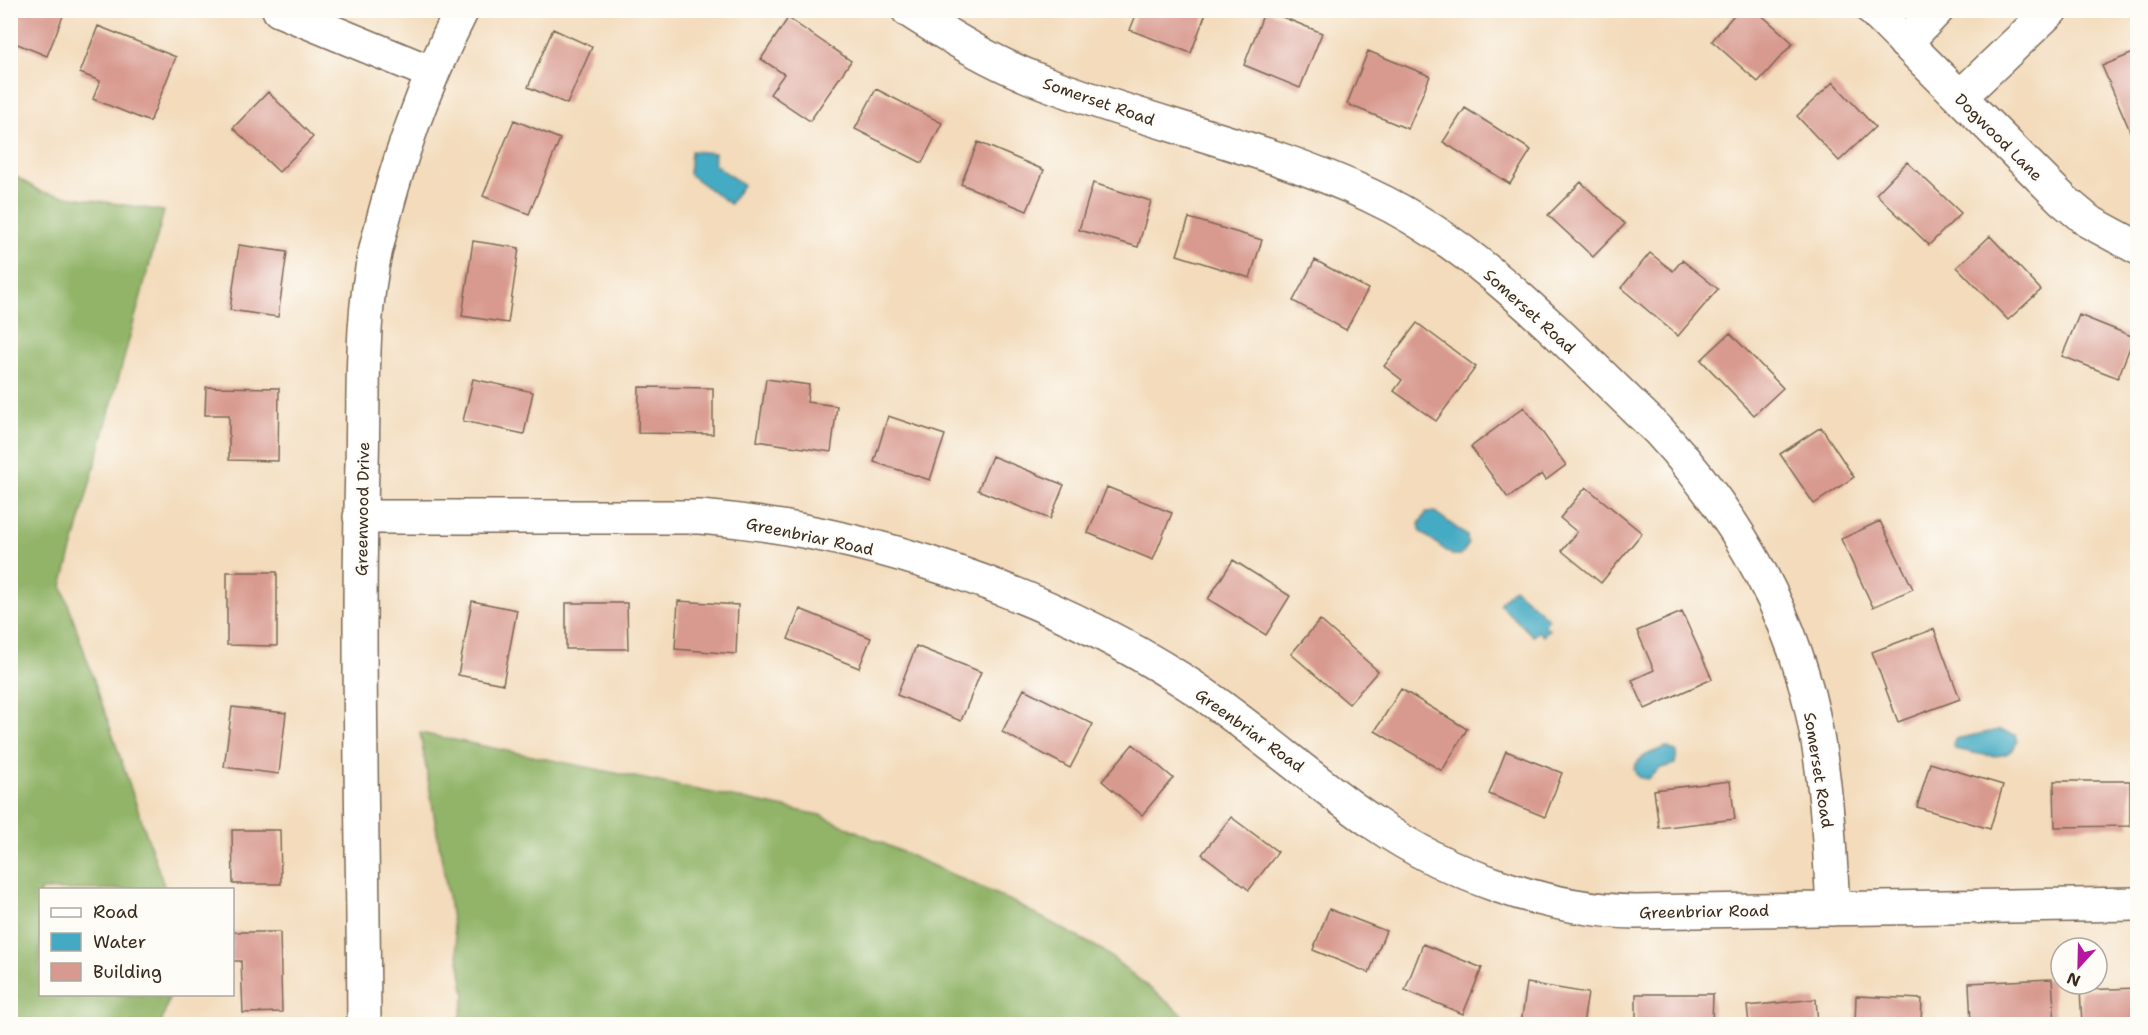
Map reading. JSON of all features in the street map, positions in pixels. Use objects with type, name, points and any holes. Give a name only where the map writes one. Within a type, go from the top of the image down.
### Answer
[{"type":"street","points":[[279,10],[432,73]]},
{"type":"street","name":"Greenwood Drive","points":[[364,1024],[360,517],[365,355],[376,250],[432,73],[462,10]]},
{"type":"street","name":"Somerset Road","points":[[908,10],[970,48],[1039,81],[1308,170],[1369,195],[1403,213],[1463,252],[1494,277],[1659,431],[1683,458],[1736,527],[1761,570],[1782,618],[1816,733],[1825,790],[1833,909]]},
{"type":"street","name":"Dogwood Lane","points":[[1873,10],[2063,200],[2088,221],[2138,248]]},
{"type":"street","points":[[1905,43],[1937,10]]},
{"type":"street","points":[[1960,97],[2051,10]]},
{"type":"street","name":"Greenbriar Road","points":[[360,517],[700,517],[767,525],[869,547],[964,575],[1045,606],[1144,657],[1224,709],[1374,823],[1437,859],[1514,891],[1592,910],[2138,904]]},
{"type":"green space","points":[[10,173],[41,192],[164,211],[62,586],[165,888],[39,888],[39,996],[170,996],[161,1024],[11,1024]]},
{"type":"green space","points":[[420,733],[820,815],[1011,901],[1102,950],[1182,1014],[1186,1024],[459,1024],[465,995]]},
{"type":"water","points":[[691,151],[715,153],[714,164],[743,185],[730,204],[689,174]]},
{"type":"water","points":[[1435,512],[1467,536],[1468,545],[1461,555],[1452,555],[1421,532],[1419,524],[1426,513]]},
{"type":"water","points":[[1514,588],[1549,619],[1544,625],[1549,629],[1543,636],[1538,631],[1533,636],[1499,604]]},
{"type":"water","points":[[1999,730],[2015,735],[2017,742],[2006,754],[1990,756],[1955,749],[1953,744],[1955,739]]},
{"type":"water","points":[[1666,747],[1677,752],[1675,764],[1661,768],[1647,779],[1638,777],[1634,768],[1640,759]]},
{"type":"building","points":[[10,10],[65,11],[47,56],[10,41]]},
{"type":"building","points":[[1138,10],[1207,10],[1191,53],[1130,30]]},
{"type":"building","points":[[1265,10],[1322,33],[1300,88],[1244,65]]},
{"type":"building","points":[[1738,10],[1756,10],[1793,43],[1758,82],[1712,41]]},
{"type":"building","points":[[788,18],[851,61],[810,121],[770,94],[784,74],[761,59]]},
{"type":"building","points":[[98,26],[176,57],[150,122],[93,99],[100,81],[80,73]]},
{"type":"building","points":[[553,29],[592,47],[567,104],[528,87]]},
{"type":"building","points":[[1368,51],[1430,76],[1408,129],[1347,104]]},
{"type":"building","points":[[2138,51],[2138,139],[2134,140],[2102,66]]},
{"type":"building","points":[[1833,82],[1875,127],[1839,161],[1797,116]]},
{"type":"building","points":[[876,89],[942,123],[922,163],[855,129]]},
{"type":"building","points":[[268,92],[313,137],[279,172],[233,128]]},
{"type":"building","points":[[1465,108],[1531,150],[1510,184],[1443,142]]},
{"type":"building","points":[[514,120],[560,139],[529,214],[483,196]]},
{"type":"building","points":[[978,142],[1044,170],[1027,211],[961,184]]},
{"type":"building","points":[[1907,162],[1961,213],[1929,245],[1876,194]]},
{"type":"building","points":[[1581,182],[1625,224],[1593,257],[1548,215]]},
{"type":"building","points":[[1093,183],[1151,201],[1138,247],[1079,230]]},
{"type":"building","points":[[1189,218],[1262,240],[1250,278],[1177,255]]},
{"type":"building","points":[[1990,236],[2041,290],[2008,320],[1957,267]]},
{"type":"building","points":[[473,241],[519,248],[508,323],[462,316]]},
{"type":"building","points":[[239,245],[287,252],[278,317],[230,310]]},
{"type":"building","points":[[1650,253],[1673,271],[1682,260],[1718,289],[1678,336],[1621,288]]},
{"type":"building","points":[[1315,260],[1368,289],[1346,330],[1293,301]]},
{"type":"building","points":[[2079,315],[2134,337],[2118,378],[2062,356]]},
{"type":"building","points":[[1417,323],[1476,367],[1436,421],[1394,391],[1402,380],[1384,366]]},
{"type":"building","points":[[1730,333],[1783,388],[1754,415],[1701,360]]},
{"type":"building","points":[[473,379],[533,392],[524,434],[463,421]]},
{"type":"building","points":[[766,379],[809,385],[807,402],[837,406],[831,452],[757,441]]},
{"type":"building","points":[[206,387],[279,388],[278,461],[229,460],[229,415],[205,415]]},
{"type":"building","points":[[639,387],[713,388],[713,434],[638,433]]},
{"type":"building","points":[[1524,407],[1566,465],[1546,480],[1542,474],[1508,498],[1471,447]]},
{"type":"building","points":[[888,416],[945,435],[930,480],[874,462]]},
{"type":"building","points":[[1821,427],[1854,477],[1814,504],[1780,454]]},
{"type":"building","points":[[992,456],[1064,485],[1050,519],[978,490]]},
{"type":"building","points":[[1107,487],[1172,513],[1153,560],[1088,533]]},
{"type":"building","points":[[1586,487],[1642,533],[1601,583],[1562,551],[1577,532],[1560,518]]},
{"type":"building","points":[[1880,521],[1913,589],[1873,607],[1841,539]]},
{"type":"building","points":[[1233,560],[1290,596],[1266,635],[1208,599]]},
{"type":"building","points":[[227,572],[277,572],[277,646],[227,645]]},
{"type":"building","points":[[472,601],[517,610],[503,684],[458,675]]},
{"type":"building","points":[[678,601],[738,605],[736,654],[675,649]]},
{"type":"building","points":[[566,603],[627,603],[628,649],[566,649]]},
{"type":"building","points":[[800,609],[871,638],[859,668],[788,639]]},
{"type":"building","points":[[1682,612],[1712,679],[1645,709],[1632,680],[1654,670],[1637,631]]},
{"type":"building","points":[[1320,620],[1378,671],[1349,704],[1291,654]]},
{"type":"building","points":[[1934,629],[1960,699],[1898,722],[1872,652]]},
{"type":"building","points":[[916,646],[981,672],[961,721],[897,695]]},
{"type":"building","points":[[1024,689],[1093,724],[1070,768],[1002,732]]},
{"type":"building","points":[[1401,689],[1467,729],[1442,771],[1375,731]]},
{"type":"building","points":[[232,707],[286,713],[279,774],[224,767]]},
{"type":"building","points":[[1133,744],[1173,778],[1142,815],[1102,781]]},
{"type":"building","points":[[1506,751],[1562,773],[1545,817],[1489,794]]},
{"type":"building","points":[[1930,763],[2003,785],[1990,829],[1917,807]]},
{"type":"building","points":[[1730,781],[1735,819],[1659,828],[1654,790]]},
{"type":"building","points":[[2054,781],[2130,781],[2130,826],[2055,827]]},
{"type":"building","points":[[1231,817],[1278,852],[1249,890],[1202,854]]},
{"type":"building","points":[[232,830],[280,830],[281,884],[233,884]]},
{"type":"building","points":[[1329,909],[1386,931],[1369,973],[1313,950]]},
{"type":"building","points":[[234,932],[280,932],[282,1012],[243,1013],[241,961],[234,961]]},
{"type":"building","points":[[1423,944],[1482,968],[1463,1014],[1405,990]]},
{"type":"building","points":[[2049,979],[2049,996],[2053,996],[2055,1024],[1971,1024],[1969,983]]},
{"type":"building","points":[[1527,983],[1588,993],[1583,1024],[1521,1024]]},
{"type":"building","points":[[2138,988],[2138,1024],[2082,1024],[2080,996],[2109,996],[2109,989]]},
{"type":"building","points":[[1636,994],[1713,994],[1712,1024],[1636,1024]]},
{"type":"building","points":[[1856,996],[1922,999],[1921,1024],[1855,1024]]},
{"type":"building","points":[[1816,999],[1818,1024],[1749,1024],[1747,1006]]}]
